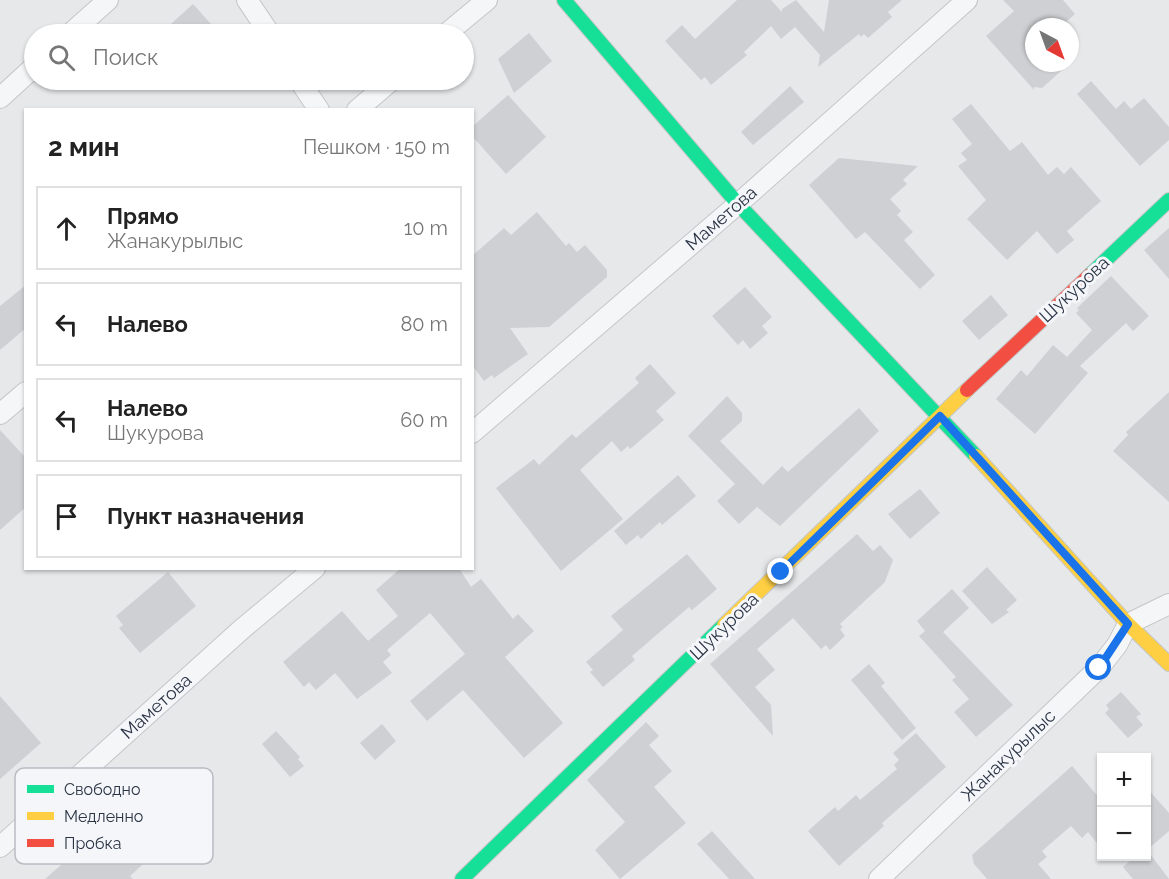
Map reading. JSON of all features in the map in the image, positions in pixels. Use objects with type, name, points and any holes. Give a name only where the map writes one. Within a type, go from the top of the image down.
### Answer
[{"type":"street","points":[[81,24],[108,0]]},
{"type":"street","points":[[247,0],[263,24]]},
{"type":"street","points":[[458,24],[487,0]]},
{"type":"street","points":[[564,0],[738,204],[940,416],[1128,624],[1169,664]]},
{"type":"street","name":"Маметова","points":[[474,431],[738,204],[967,0]]},
{"type":"street","points":[[0,98],[24,76]]},
{"type":"street","points":[[306,90],[318,108]]},
{"type":"street","points":[[359,108],[380,90]]},
{"type":"street","name":"Шукурова","points":[[462,879],[940,416],[1169,200]]},
{"type":"street","points":[[0,414],[24,394]]},
{"type":"street","name":"Маметова","points":[[87,768],[183,681],[313,570]]},
{"type":"street","points":[[1128,624],[1169,604]]},
{"type":"street","name":"Жанакурылыс","points":[[879,879],[1099,668],[1128,624]]},
{"type":"street","name":"Маметова","points":[[0,847],[15,833]]},
{"type":"building","points":[[737,0],[771,0],[782,12],[782,9],[796,0],[824,32],[829,0],[902,0],[888,12],[892,17],[868,38],[864,34],[861,37],[859,34],[818,67],[820,55],[795,27],[781,39],[771,26],[744,52],[747,55],[711,85],[705,77],[701,80],[665,41],[682,25],[695,39]]},
{"type":"building","points":[[1003,0],[1063,0],[1075,14],[1070,18],[1025,18],[1025,72],[1060,72],[1042,88],[1034,87],[1034,90],[986,36],[1014,11]]},
{"type":"building","points":[[193,4],[211,24],[171,24]]},
{"type":"building","points":[[529,33],[552,61],[514,93],[498,59]]},
{"type":"building","points":[[1091,81],[1116,109],[1124,101],[1131,109],[1144,98],[1169,127],[1169,140],[1140,166],[1077,94]]},
{"type":"building","points":[[790,86],[804,102],[753,145],[741,132]]},
{"type":"building","points":[[508,95],[546,137],[506,174],[474,138],[474,125]]},
{"type":"building","points":[[971,104],[1010,151],[1022,142],[1048,175],[1057,167],[1064,174],[1071,167],[1101,201],[1067,231],[1074,240],[1057,254],[1037,231],[1007,260],[967,219],[986,200],[958,166],[967,160],[961,153],[972,144],[952,119]]},
{"type":"building","points":[[839,158],[918,166],[903,180],[907,184],[890,199],[901,211],[897,215],[913,232],[904,240],[935,275],[920,289],[865,232],[856,239],[809,185]]},
{"type":"building","points":[[537,212],[566,246],[569,243],[577,252],[585,245],[607,270],[607,277],[549,327],[510,328],[528,354],[494,378],[492,375],[484,381],[474,368],[474,254],[504,228],[511,235]]},
{"type":"building","points":[[1169,228],[1169,279],[1144,250]]},
{"type":"building","points":[[1111,276],[1149,316],[1133,331],[1126,323],[1080,366],[1088,373],[1035,434],[996,399],[1021,370],[1027,376],[1053,345],[1067,357],[1092,330],[1076,313],[1079,310],[1077,308]]},
{"type":"building","points":[[24,287],[24,330],[0,350],[0,306]]},
{"type":"building","points":[[745,287],[772,317],[762,326],[768,333],[750,349],[743,340],[738,345],[712,316]]},
{"type":"building","points":[[991,295],[1008,315],[979,340],[962,321]]},
{"type":"building","points":[[650,364],[676,393],[656,411],[664,420],[630,449],[628,446],[621,452],[612,441],[580,470],[623,519],[561,571],[496,488],[534,459],[539,465],[572,434],[576,438],[639,383],[635,378]]},
{"type":"building","points":[[1169,392],[1169,502],[1113,451],[1128,435],[1126,432]]},
{"type":"building","points":[[727,396],[742,413],[742,421],[720,441],[763,485],[782,466],[788,472],[859,408],[879,431],[780,526],[757,507],[739,524],[717,501],[735,484],[688,436]]},
{"type":"building","points":[[0,430],[24,456],[24,509],[0,530]]},
{"type":"building","points":[[678,475],[696,496],[662,525],[660,522],[641,539],[638,535],[626,545],[614,531]]},
{"type":"building","points":[[920,489],[940,513],[910,539],[888,514]]},
{"type":"building","points":[[857,534],[873,551],[880,545],[893,560],[885,582],[840,624],[843,627],[840,629],[845,636],[830,650],[826,645],[821,649],[793,618],[757,649],[775,670],[755,687],[771,705],[773,736],[710,664]]},
{"type":"building","points":[[687,554],[717,589],[692,610],[689,607],[632,656],[635,660],[603,687],[590,672],[593,670],[586,662],[623,630],[611,616]]},
{"type":"building","points":[[987,567],[1017,600],[1006,610],[1009,612],[992,624],[962,591]]},
{"type":"building","points":[[399,570],[460,570],[471,587],[481,579],[513,619],[518,614],[534,631],[505,657],[563,723],[524,758],[463,690],[427,721],[410,701],[465,654],[430,613],[387,650],[391,655],[383,662],[392,673],[357,699],[335,673],[316,690],[309,682],[304,687],[283,662],[342,611],[368,641],[398,616],[376,590]]},
{"type":"building","points":[[168,572],[196,606],[140,653],[119,628],[123,625],[116,616]]},
{"type":"building","points":[[952,589],[969,608],[943,632],[1013,705],[976,737],[954,712],[969,699],[952,680],[956,677],[919,636],[925,631],[917,621]]},
{"type":"building","points":[[869,664],[885,683],[881,686],[916,728],[902,740],[851,680]]},
{"type":"building","points":[[1121,692],[1141,714],[1136,717],[1143,725],[1128,738],[1105,713],[1109,709],[1106,705]]},
{"type":"building","points":[[0,696],[41,743],[0,779]]},
{"type":"building","points":[[646,722],[659,736],[649,745],[672,771],[654,787],[686,823],[620,879],[595,850],[625,822],[587,780]]},
{"type":"building","points":[[382,724],[396,741],[375,760],[360,743]]},
{"type":"building","points":[[276,731],[300,757],[298,759],[304,766],[290,777],[262,744]]},
{"type":"building","points":[[916,733],[946,767],[882,823],[884,826],[839,866],[808,831],[835,807],[838,811],[856,795],[860,800],[897,769],[894,765],[899,760],[893,753]]},
{"type":"building","points":[[1072,766],[1097,795],[1097,843],[1088,832],[1082,838],[1071,826],[1042,851],[1047,857],[1038,864],[1051,879],[987,879],[974,864],[972,855]]},
{"type":"building","points":[[1151,793],[1169,813],[1169,831],[1151,847]]},
{"type":"building","points":[[712,831],[755,879],[729,879],[697,844]]},
{"type":"building","points":[[1151,855],[1169,879],[1133,879],[1123,867],[1130,861],[1151,861]]},
{"type":"building","points":[[62,864],[143,864],[130,876],[133,879],[45,879]]},
{"type":"traffic: fast","points":[[564,0],[738,204],[976,456]]},
{"type":"traffic: fast","points":[[1090,275],[1169,200]]},
{"type":"traffic: fast","points":[[462,879],[724,625]]},
{"type":"traffic: slow","points":[[724,625],[967,390]]},
{"type":"traffic: slow","points":[[976,456],[1128,624],[1169,664]]},
{"type":"traffic: jam","points":[[967,390],[1090,275]]},
{"type":"route","points":[[781,572],[940,416],[1128,624],[1117,645],[1099,668]]}]
